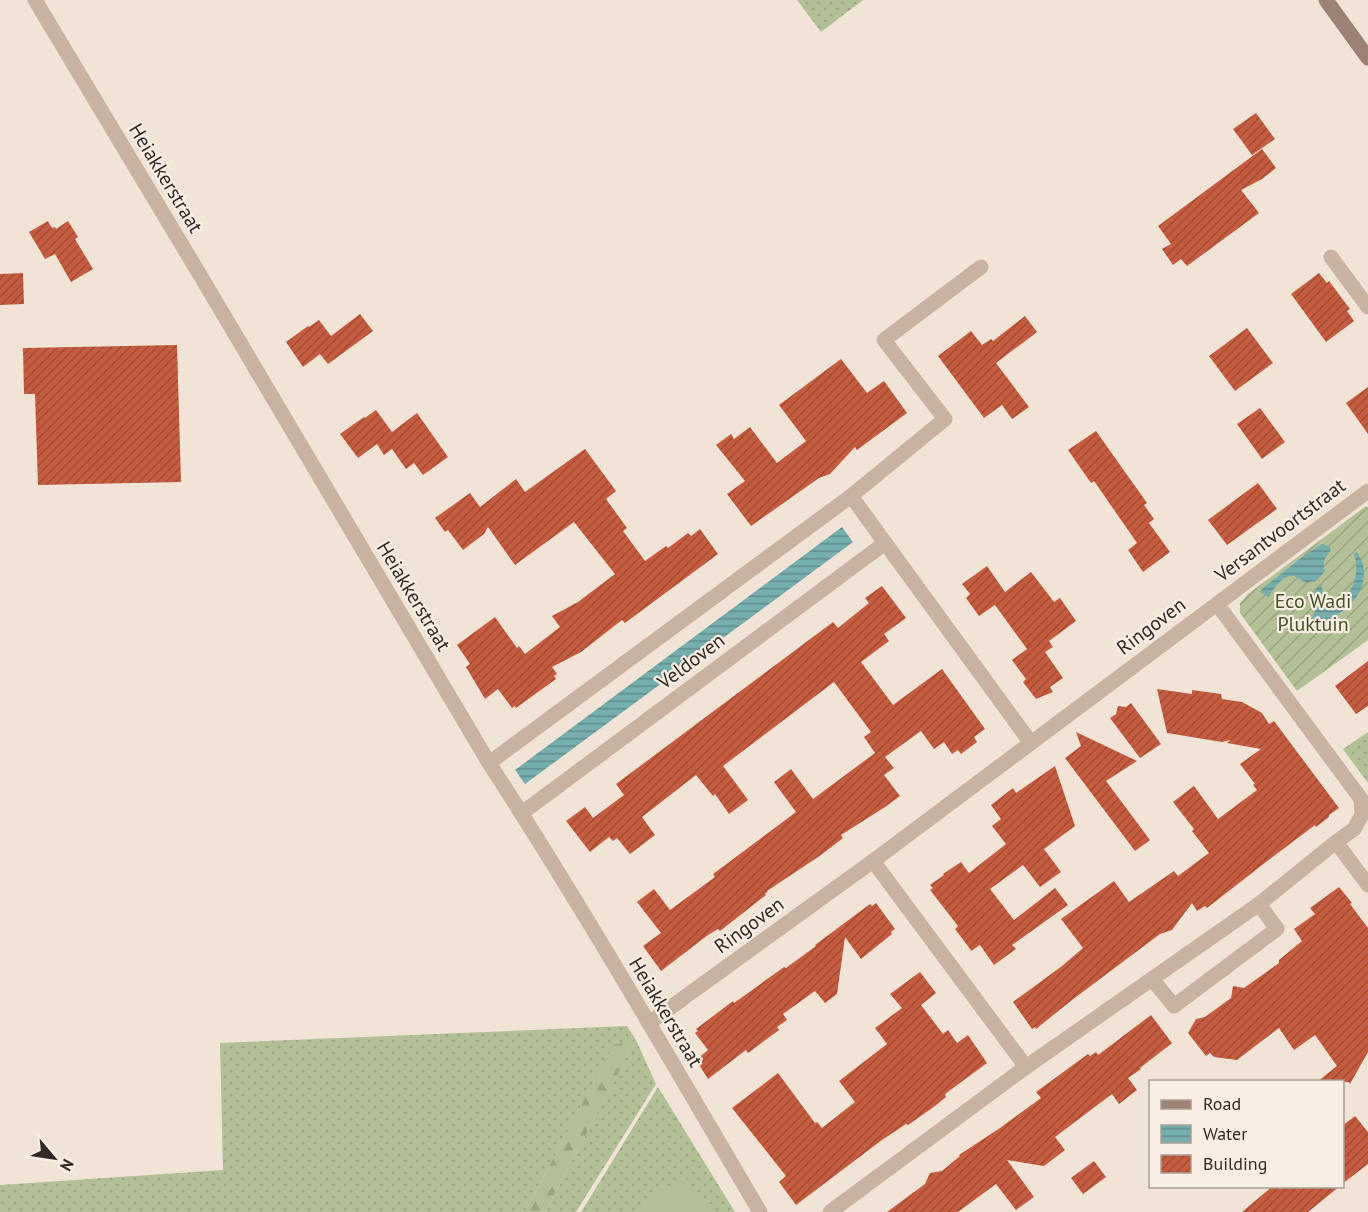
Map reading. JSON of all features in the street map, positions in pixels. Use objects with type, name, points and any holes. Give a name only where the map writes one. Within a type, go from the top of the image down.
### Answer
[{"type":"street","name":"Heiakkerstraat","points":[[35,0],[489,763],[522,813],[649,1023],[760,1212]]},
{"type":"street","points":[[1326,0],[1368,58]]},
{"type":"street","points":[[1331,257],[1368,307]]},
{"type":"street","name":"Veldoven","points":[[489,763],[851,496],[945,419],[884,340],[981,267]]},
{"type":"street","name":"Versantvoortstraat","points":[[1217,604],[1368,491]]},
{"type":"street","points":[[851,496],[1031,743]]},
{"type":"street","name":"Veldoven","points":[[522,813],[885,543]]},
{"type":"street","name":"Ringoven","points":[[649,1023],[873,861],[1217,604],[1360,799],[1362,814],[1354,829],[1259,904],[1026,1067],[830,1212]]},
{"type":"street","points":[[1336,842],[1366,879]]},
{"type":"street","points":[[873,861],[1026,1067]]},
{"type":"street","points":[[1152,979],[1174,1006],[1277,929],[1259,904]]},
{"type":"green space","points":[[797,0],[863,0],[821,32]]},
{"type":"green space","name":"Eco Wadi Pluktuin","points":[[1366,506],[1368,508],[1368,640],[1297,691],[1240,613],[1240,603],[1248,594]]},
{"type":"green space","points":[[1368,732],[1368,783],[1343,749]]},
{"type":"green space","points":[[627,1026],[636,1040],[656,1084],[576,1212],[545,1212],[635,1041],[613,1046],[525,1212],[0,1212],[0,1185],[223,1170],[220,1043]]},
{"type":"green space","points":[[636,1040],[545,1212],[525,1212],[613,1045]]},
{"type":"green space","points":[[658,1087],[735,1212],[581,1212]]},
{"type":"green space","points":[[684,1175],[710,1212],[632,1212]]},
{"type":"water","points":[[842,527],[853,542],[525,784],[515,770]]},
{"type":"water","points":[[1322,544],[1331,549],[1324,561],[1325,571],[1316,581],[1305,582],[1290,576],[1279,583],[1269,597],[1260,592],[1305,555]]},
{"type":"water","points":[[1357,552],[1364,572],[1360,592],[1337,615],[1323,625],[1315,625],[1310,621],[1316,607],[1315,591],[1321,585],[1324,598],[1329,603],[1344,598],[1353,585],[1356,569],[1354,554]]},
{"type":"building","points":[[1256,113],[1275,139],[1252,155],[1233,129]]},
{"type":"building","points":[[1262,149],[1276,168],[1262,179],[1241,190],[1259,213],[1187,266],[1181,259],[1173,265],[1162,249],[1171,244],[1158,226]]},
{"type":"building","points":[[48,221],[52,228],[56,229],[68,221],[78,237],[75,239],[93,269],[71,282],[55,254],[45,259],[29,232]]},
{"type":"building","points":[[23,273],[24,304],[0,305],[0,274]]},
{"type":"building","points":[[1319,273],[1327,283],[1329,281],[1350,309],[1347,311],[1354,321],[1326,342],[1291,294]]},
{"type":"building","points":[[360,314],[373,331],[328,364],[320,354],[303,367],[286,342],[319,320],[331,336]]},
{"type":"building","points":[[1025,316],[1037,332],[996,363],[1029,407],[1012,419],[1002,405],[984,418],[938,356],[971,331],[982,345],[991,339],[993,341]]},
{"type":"building","points":[[1247,328],[1273,363],[1235,391],[1209,356]]},
{"type":"building","points":[[177,345],[181,482],[38,485],[35,394],[24,394],[23,348]]},
{"type":"building","points":[[841,359],[867,393],[884,381],[907,413],[857,450],[855,447],[830,474],[819,478],[751,526],[727,494],[745,481],[716,445],[731,434],[734,439],[750,427],[777,463],[806,441],[779,405]]},
{"type":"building","points":[[1368,387],[1368,434],[1346,403]]},
{"type":"building","points":[[1260,408],[1285,442],[1262,459],[1237,424]]},
{"type":"building","points":[[376,410],[392,432],[417,413],[448,457],[423,475],[414,463],[406,469],[392,449],[384,455],[377,444],[358,458],[340,434]]},
{"type":"building","points":[[1096,431],[1147,503],[1144,505],[1154,519],[1149,523],[1170,552],[1143,572],[1128,550],[1137,543],[1094,481],[1091,483],[1068,450]]},
{"type":"building","points":[[585,449],[616,491],[606,499],[627,528],[623,531],[645,561],[688,533],[691,536],[700,529],[718,554],[625,623],[622,620],[581,652],[552,667],[557,674],[554,676],[556,679],[516,708],[515,706],[512,708],[498,689],[485,699],[466,667],[470,664],[457,645],[495,617],[517,648],[519,646],[525,654],[560,627],[552,616],[578,602],[615,574],[574,522],[515,565],[488,527],[484,534],[463,550],[448,530],[445,532],[435,518],[470,493],[480,507],[516,479],[525,492]]},
{"type":"building","points":[[1258,483],[1277,509],[1227,545],[1208,520]]},
{"type":"building","points":[[987,566],[1005,592],[1031,572],[1054,602],[1060,598],[1076,621],[1049,641],[1053,647],[1045,652],[1063,678],[1050,687],[1053,692],[1036,699],[1023,682],[1026,679],[1012,660],[1027,649],[995,605],[979,616],[966,598],[970,594],[962,584]]},
{"type":"building","points":[[882,586],[906,618],[884,634],[889,641],[861,662],[893,705],[942,669],[985,729],[974,737],[977,742],[961,754],[958,750],[952,754],[944,742],[934,749],[921,731],[885,757],[894,768],[884,775],[900,796],[841,835],[843,838],[821,855],[767,891],[766,895],[720,931],[718,929],[708,935],[661,971],[643,946],[661,933],[637,902],[654,889],[670,910],[715,877],[713,874],[796,812],[774,782],[791,769],[813,799],[875,753],[864,737],[871,732],[834,682],[723,766],[748,800],[729,814],[715,794],[713,796],[696,775],[642,817],[655,835],[630,854],[617,838],[613,841],[609,837],[590,852],[566,821],[585,807],[593,818],[624,795],[616,784],[833,622],[838,628],[869,603],[865,598]]},
{"type":"building","points":[[1368,661],[1368,706],[1356,714],[1335,686]]},
{"type":"building","points":[[1157,689],[1192,694],[1192,690],[1221,694],[1222,699],[1242,702],[1262,713],[1269,724],[1274,721],[1339,808],[1207,908],[1205,906],[1197,911],[1192,903],[1172,930],[1160,934],[1036,1029],[1035,1027],[1032,1029],[1013,1002],[1083,948],[1061,919],[1114,881],[1129,902],[1174,871],[1178,876],[1209,853],[1173,802],[1194,786],[1218,819],[1257,790],[1240,764],[1261,749],[1227,743],[1231,740],[1222,742],[1167,733]]},
{"type":"building","points":[[1131,703],[1161,744],[1140,758],[1110,718],[1116,714],[1118,706],[1126,707]]},
{"type":"building","points":[[1076,732],[1137,761],[1106,781],[1150,840],[1135,851],[1065,758],[1081,746]]},
{"type":"building","points":[[1055,766],[1075,826],[1044,849],[1061,872],[1040,887],[1023,865],[990,889],[1014,920],[1055,888],[1068,905],[1012,945],[1016,949],[994,965],[980,945],[971,951],[955,929],[958,926],[930,890],[933,888],[930,885],[961,862],[969,873],[1006,844],[992,826],[1001,819],[991,805],[1013,788],[1016,793]]},
{"type":"building","points":[[1339,887],[1368,928],[1368,1052],[1350,1084],[1344,1080],[1320,1080],[1337,1066],[1315,1035],[1294,1050],[1279,1028],[1237,1060],[1214,1057],[1210,1053],[1206,1056],[1188,1033],[1196,1019],[1205,1017],[1231,998],[1233,986],[1244,988],[1279,963],[1279,960],[1302,941],[1294,929],[1315,914],[1310,908]]},
{"type":"building","points":[[876,903],[895,929],[861,959],[845,937],[837,994],[825,1003],[815,991],[783,1014],[787,1020],[777,1027],[779,1030],[748,1053],[746,1050],[708,1079],[696,1060],[708,1050],[695,1033],[698,1031],[696,1029],[733,1001],[734,1003],[784,967],[786,968],[870,904],[872,906]]},
{"type":"building","points":[[920,972],[936,993],[921,1005],[943,1034],[948,1030],[957,1043],[968,1035],[987,1063],[945,1094],[946,1097],[935,1106],[882,1140],[796,1205],[779,1182],[786,1176],[732,1108],[778,1073],[815,1123],[817,1122],[822,1128],[855,1102],[839,1081],[887,1044],[875,1028],[902,1008],[890,994]]},
{"type":"building","points":[[1151,1015],[1172,1043],[1128,1078],[1137,1090],[1119,1104],[1112,1094],[1055,1137],[1065,1150],[1044,1166],[1007,1160],[1034,1197],[1016,1210],[996,1184],[958,1212],[887,1212],[925,1184],[930,1173],[942,1171],[959,1155],[1041,1098],[1036,1092],[1088,1054],[1090,1056],[1096,1052],[1098,1055]]},
{"type":"building","points":[[1355,1116],[1368,1132],[1368,1164],[1344,1182],[1344,1124]]},
{"type":"building","points":[[1094,1161],[1106,1177],[1083,1194],[1071,1178]]},
{"type":"building","points":[[1271,1188],[1338,1188],[1308,1212],[1242,1212]]}]
